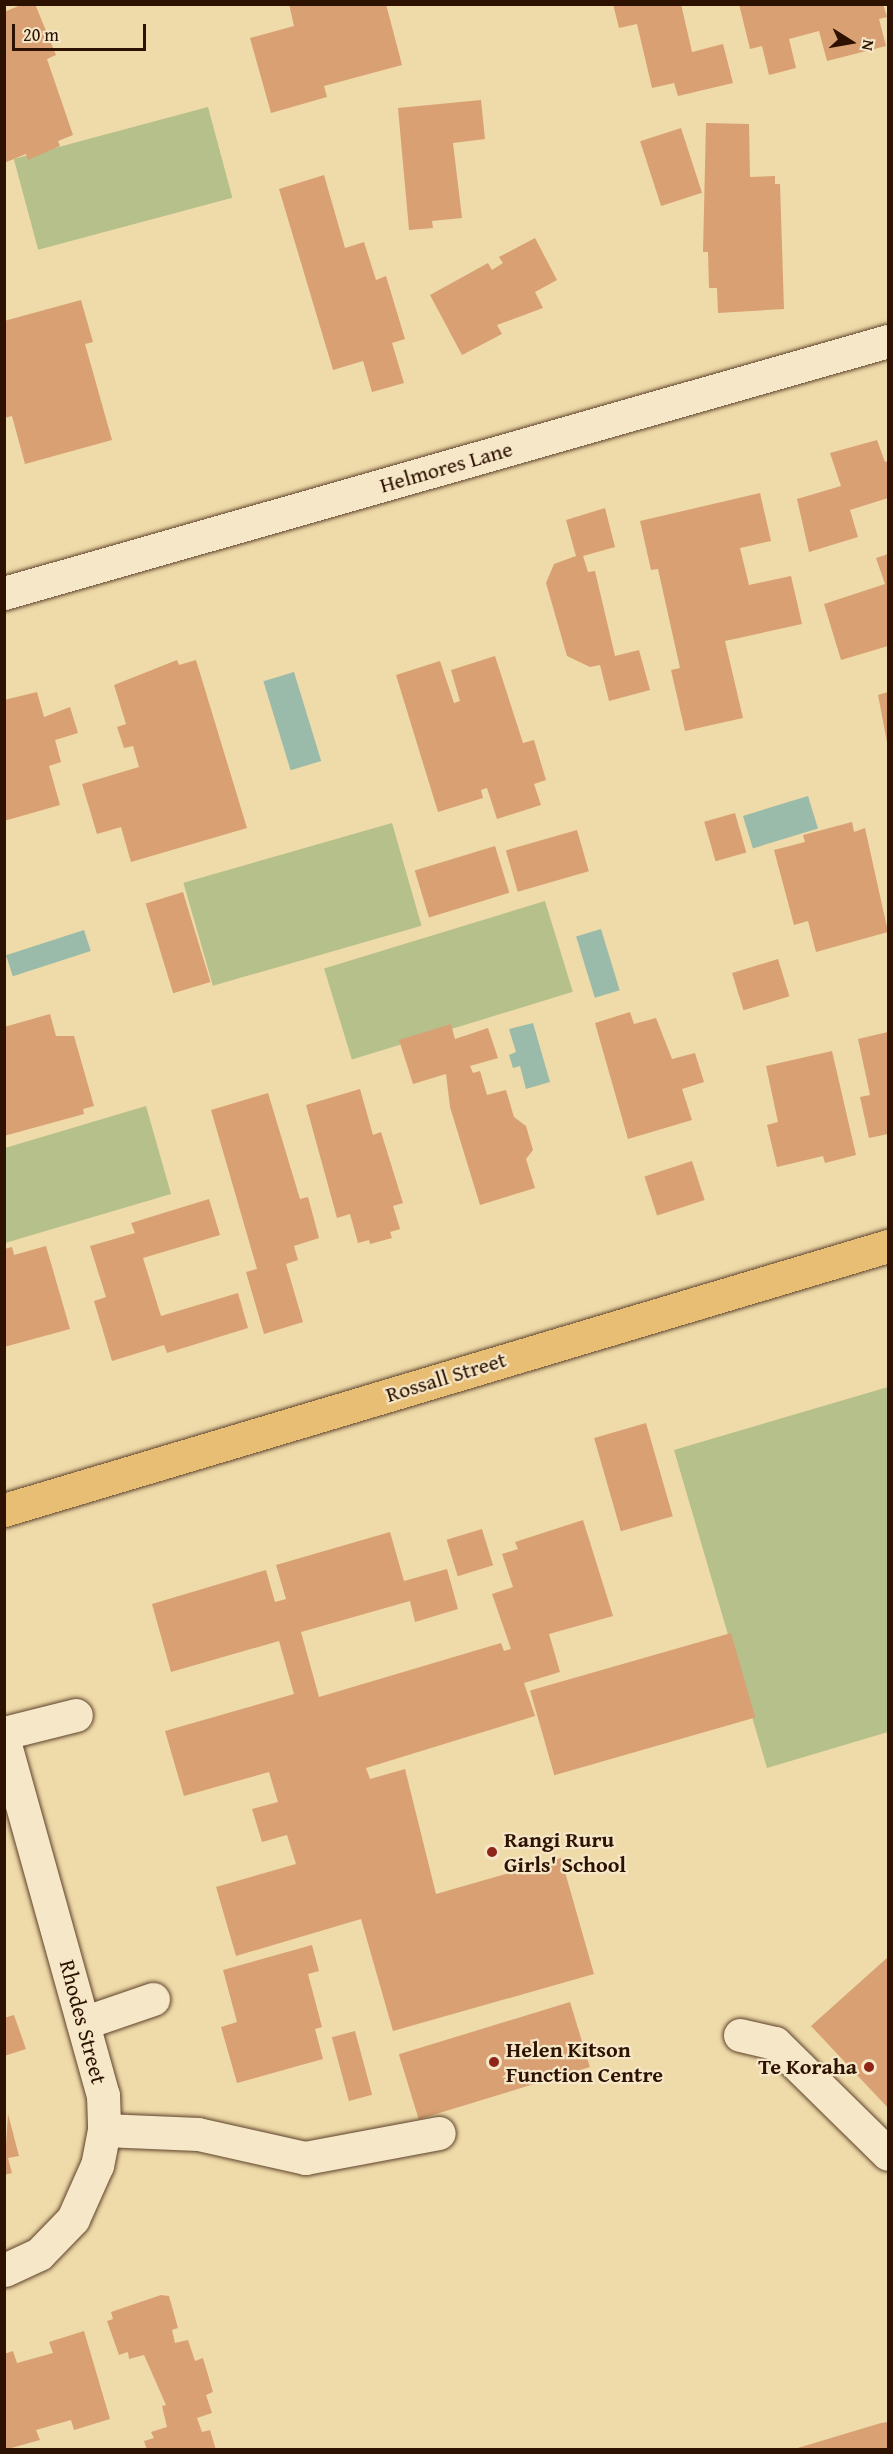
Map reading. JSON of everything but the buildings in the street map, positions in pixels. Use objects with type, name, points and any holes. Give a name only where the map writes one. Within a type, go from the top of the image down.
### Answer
[{"type":"main road","name":"Rossall Street","points":[[4,1510],[888,1246]]},
{"type":"street","name":"Helmores Lane","points":[[4,592],[888,341]]},
{"type":"street","points":[[4,1733],[76,1715]]},
{"type":"street","name":"Rhodes Street","points":[[4,1741],[103,2095],[104,2130],[98,2165],[73,2219],[39,2254],[4,2270]]},
{"type":"street","points":[[83,2023],[153,1999]]},
{"type":"street","points":[[740,2035],[775,2043],[888,2154]]},
{"type":"street","points":[[104,2130],[198,2134],[305,2158],[439,2133]]},
{"type":"green space","points":[[208,107],[232,198],[38,250],[14,159]]},
{"type":"green space","points":[[392,823],[421,926],[213,986],[183,883]]},
{"type":"green space","points":[[545,901],[573,992],[352,1059],[324,969]]},
{"type":"green space","points":[[146,1106],[171,1194],[5,1243],[5,1148]]},
{"type":"green space","points":[[888,1387],[888,1732],[767,1768],[674,1450]]},
{"type":"shaded area","points":[[294,672],[321,761],[291,770],[263,681]]},
{"type":"shaded area","points":[[808,796],[818,829],[753,848],[743,816]]},
{"type":"shaded area","points":[[601,929],[620,990],[595,998],[576,937]]},
{"type":"shaded area","points":[[84,930],[91,951],[13,976],[6,955]]},
{"type":"shaded area","points":[[533,1023],[550,1082],[526,1089],[520,1066],[513,1068],[509,1055],[516,1052],[509,1029]]},
{"type":"place","name":"Rangi Ruru Girls' School","points":[[492,1852]]},
{"type":"place","name":"Helen Kitson Function Centre","points":[[494,2062]]},
{"type":"place","name":"Te Koraha","points":[[869,2067]]}]
